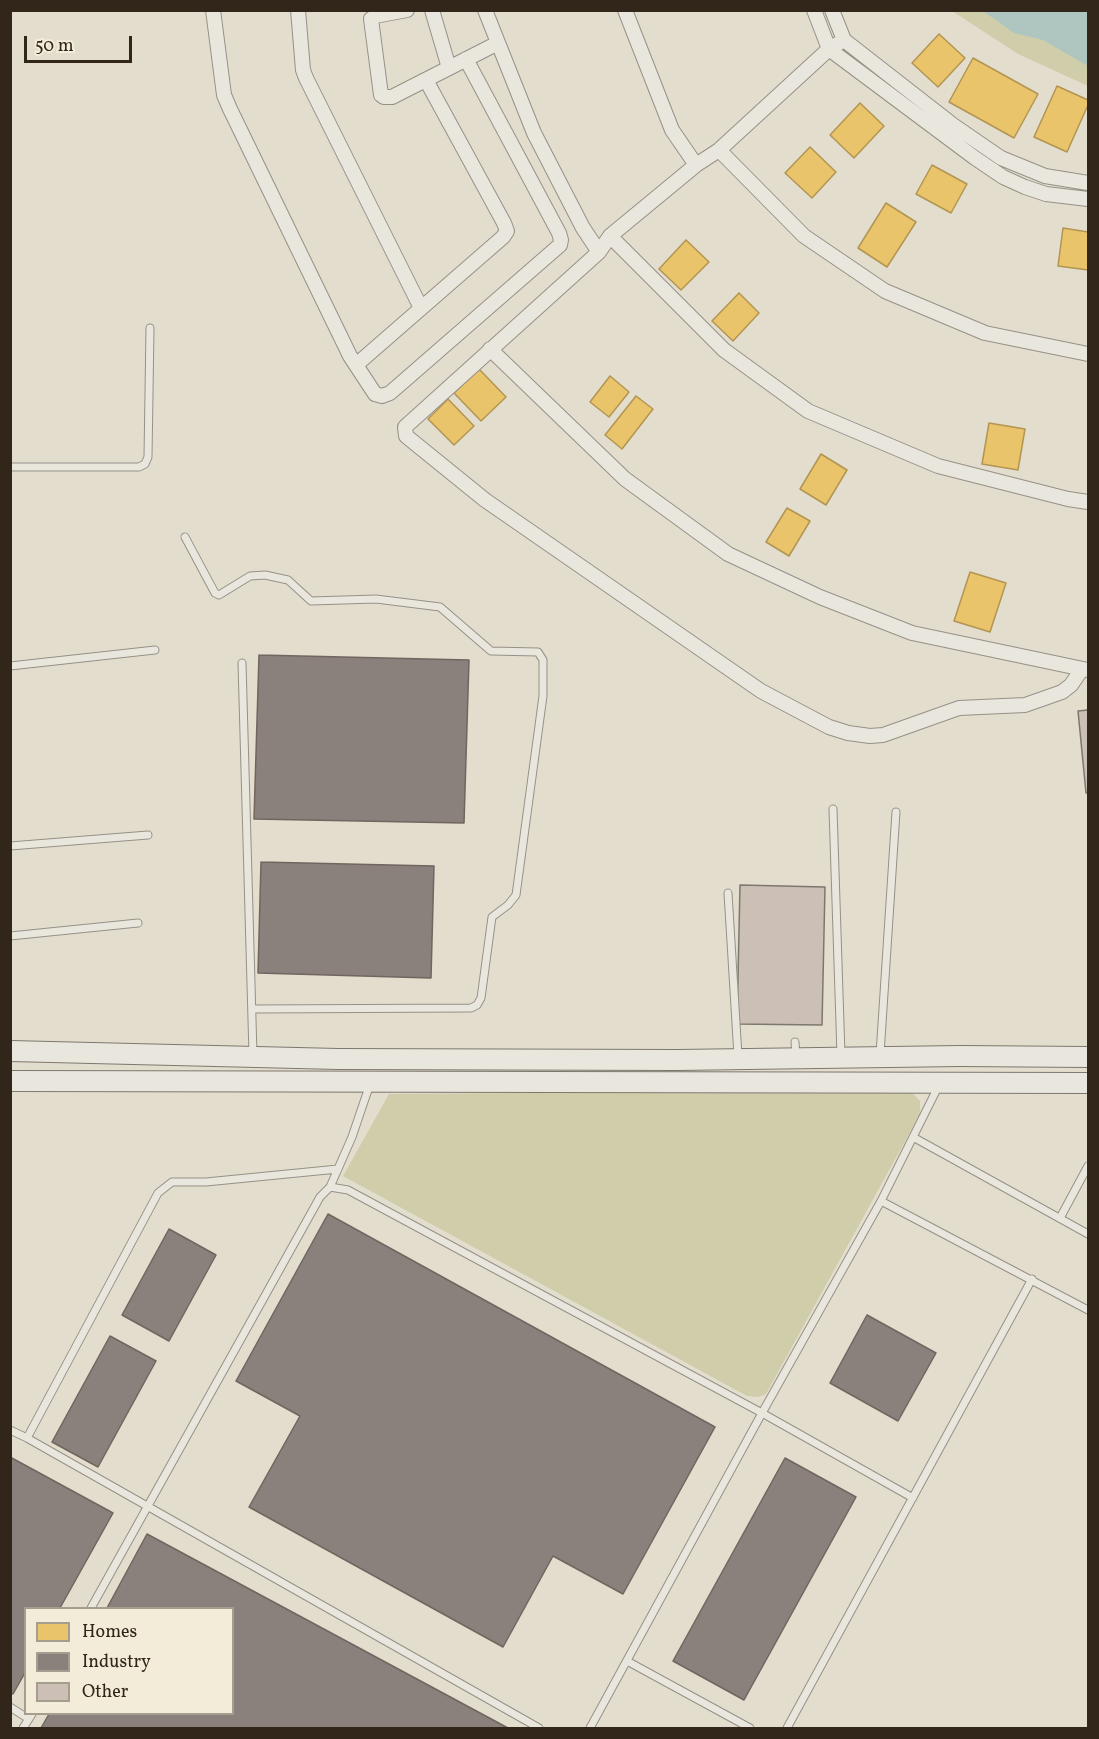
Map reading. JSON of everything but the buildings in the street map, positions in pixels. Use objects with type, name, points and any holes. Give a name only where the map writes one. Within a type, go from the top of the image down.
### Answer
[{"type":"street","points":[[213,10],[224,95],[356,364],[375,394],[382,396],[390,393],[560,245],[560,233],[466,59]]},
{"type":"street","points":[[298,10],[303,70],[306,78],[421,308]]},
{"type":"street","points":[[432,10],[449,68]]},
{"type":"street","points":[[485,10],[534,133],[583,228],[599,252]]},
{"type":"street","points":[[625,10],[672,130],[696,165]]},
{"type":"street","points":[[814,10],[829,49],[1003,177],[1046,194],[1089,199]]},
{"type":"street","points":[[832,10],[844,40],[953,125],[1001,158],[1045,176],[1089,183]]},
{"type":"street","points":[[404,11],[375,16],[371,19],[381,95],[392,97],[498,43]]},
{"type":"street","points":[[844,40],[829,49],[719,150],[696,165],[610,236],[599,252],[405,427],[406,436],[485,500],[761,692],[829,727],[848,733],[883,735],[959,708],[1024,705],[1062,692],[1085,670]]},
{"type":"street","points":[[356,364],[503,237],[507,231],[426,80]]},
{"type":"street","points":[[719,150],[804,236],[885,291],[985,333],[1089,354]]},
{"type":"street","points":[[610,236],[724,350],[808,411],[938,466],[1068,499],[1089,502]]},
{"type":"street","points":[[490,349],[625,478],[728,554],[820,597],[912,633],[1085,670]]},
{"type":"street","points":[[10,1051],[338,1059],[738,1059],[795,1050],[841,1058],[1089,1056]]},
{"type":"street","points":[[607,1060],[608,1082]]},
{"type":"street","points":[[10,1081],[1089,1083]]},
{"type":"lane","points":[[10,467],[139,467],[145,464],[148,457],[150,328]]},
{"type":"lane","points":[[185,537],[215,593],[219,595],[250,576],[265,574],[288,580],[311,601],[376,599],[440,607],[491,651],[538,652],[543,660],[543,696],[516,894],[508,905],[492,917],[481,998],[477,1005],[471,1008],[252,1009]]},
{"type":"lane","points":[[10,666],[155,650]]},
{"type":"lane","points":[[242,663],[253,1057]]},
{"type":"lane","points":[[833,809],[841,1058]]},
{"type":"lane","points":[[879,1057],[896,813]]},
{"type":"lane","points":[[10,846],[148,835]]},
{"type":"lane","points":[[728,892],[738,1059]]},
{"type":"lane","points":[[10,936],[138,923]]},
{"type":"lane","points":[[91,1607],[320,1197],[330,1187],[352,1137],[371,1081]]},
{"type":"lane","points":[[590,1728],[881,1201],[940,1082]]},
{"type":"lane","points":[[913,1137],[1089,1234]]},
{"type":"lane","points":[[1060,1218],[1089,1166]]},
{"type":"lane","points":[[27,1438],[158,1193],[172,1182],[206,1182],[338,1169]]},
{"type":"lane","points":[[330,1187],[348,1190],[762,1413],[913,1498]]},
{"type":"lane","points":[[881,1201],[1089,1310]]},
{"type":"lane","points":[[787,1728],[1032,1279]]},
{"type":"lane","points":[[10,1430],[539,1728]]},
{"type":"lane","points":[[627,1660],[750,1728]]},
{"type":"lane","points":[[10,1707],[24,1713]]},
{"type":"lane","points":[[23,1728],[31,1716]]},
{"type":"shaded area","points":[[952,11],[1088,11],[1088,86],[1018,54]]},
{"type":"shaded area","points":[[903,1090],[912,1093],[920,1101],[920,1114],[766,1394],[758,1397],[747,1396],[343,1176],[389,1094]]},
{"type":"water","points":[[983,11],[1085,11],[1088,13],[1088,66],[1043,40],[1014,33]]}]
